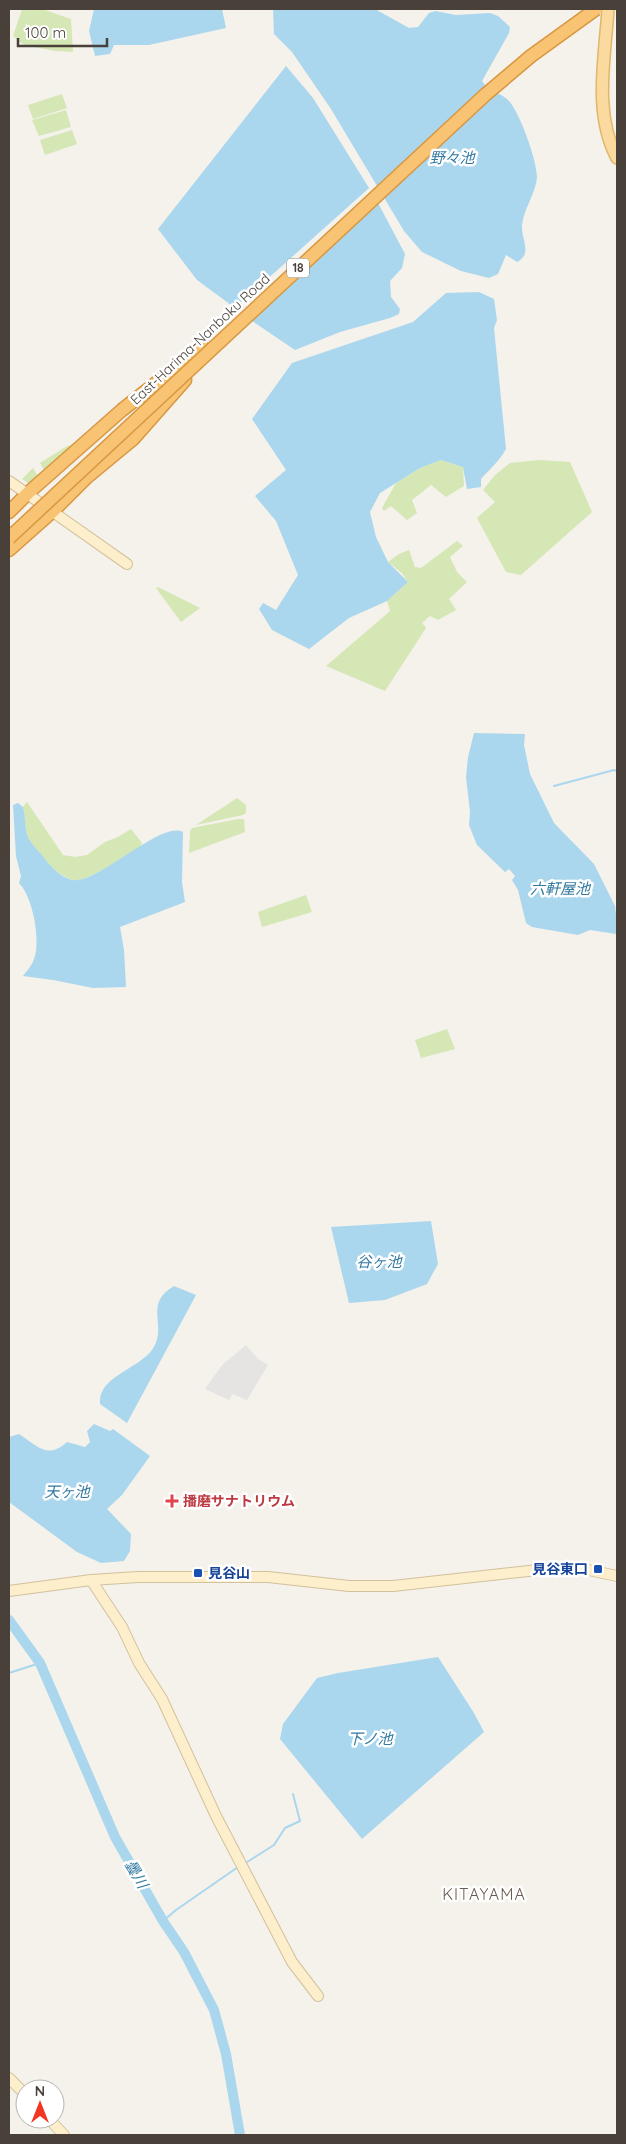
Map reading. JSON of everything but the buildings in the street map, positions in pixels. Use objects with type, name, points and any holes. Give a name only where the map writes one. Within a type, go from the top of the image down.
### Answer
[{"type":"highway","name":"East-Harima-Nanboku Road","points":[[9,538],[206,349],[482,90],[528,51],[585,9]]},
{"type":"highway","name":"East-Harima-Nanboku Road","points":[[9,526],[486,95],[532,56],[596,9]]},
{"type":"highway","name":"18","points":[[9,512],[28,493],[148,388],[206,349]]},
{"type":"highway","name":"18","points":[[9,550],[52,512],[87,477],[133,439],[165,403],[206,349]]},
{"type":"main road","points":[[608,9],[603,103],[605,126],[617,158]]},
{"type":"main road","points":[[9,481],[127,564]]},
{"type":"main road","points":[[9,1591],[91,1580],[138,1577],[268,1577],[349,1586],[393,1586],[569,1567],[617,1576]]},
{"type":"main road","points":[[91,1580],[122,1627],[139,1663],[162,1699],[216,1816],[292,1962],[318,1996]]},
{"type":"green space","points":[[22,9],[42,9],[71,19],[73,52],[55,51],[24,45],[13,36]]},
{"type":"green space","points":[[62,94],[67,108],[33,119],[28,105]]},
{"type":"green space","points":[[66,110],[71,127],[39,136],[32,120]]},
{"type":"green space","points":[[72,130],[77,144],[45,155],[40,140]]},
{"type":"green space","points":[[77,443],[31,485],[22,479],[33,468],[37,475],[44,470],[40,463],[67,446]]},
{"type":"green space","points":[[441,460],[463,467],[464,486],[446,497],[431,485],[412,500],[417,513],[407,520],[391,506],[384,511],[382,508],[396,483],[420,468]]},
{"type":"green space","points":[[538,460],[570,462],[592,512],[521,575],[506,572],[477,518],[495,502],[483,490],[495,475],[510,463]]},
{"type":"green space","points":[[457,541],[463,546],[450,557],[457,572],[467,582],[449,599],[456,610],[438,620],[430,616],[422,623],[426,628],[385,691],[326,666],[390,611],[387,601],[408,582],[402,573],[388,562],[409,550],[415,567],[421,568]]},
{"type":"green space","points":[[158,587],[200,608],[181,622],[156,588]]},
{"type":"green space","points":[[237,798],[246,805],[246,813],[243,815],[196,825]]},
{"type":"green space","points":[[27,802],[63,855],[75,857],[87,855],[105,842],[131,829],[142,843],[140,847],[101,871],[79,880],[72,880],[64,877],[49,865],[31,843],[25,826],[23,807]]},
{"type":"green space","points":[[244,819],[245,832],[189,853],[190,831],[192,828]]},
{"type":"green space","points":[[306,895],[312,912],[262,927],[258,912]]},
{"type":"green space","points":[[447,1029],[455,1049],[421,1058],[415,1040]]},
{"type":"shaded area","points":[[246,1345],[258,1359],[268,1365],[247,1400],[233,1394],[229,1400],[205,1389],[222,1365]]},
{"type":"water","points":[[94,9],[222,9],[226,28],[149,45],[114,45],[110,54],[95,56],[89,31]]},
{"type":"water","name":"野々池","points":[[273,9],[375,9],[409,28],[418,27],[429,13],[435,11],[456,15],[490,13],[498,16],[510,27],[509,33],[482,81],[488,88],[506,98],[513,107],[523,126],[534,160],[537,177],[535,189],[522,225],[525,250],[522,259],[517,262],[506,255],[498,274],[489,278],[461,271],[422,252],[404,231],[331,109],[292,52],[274,34]]},
{"type":"water","points":[[286,66],[313,98],[369,188],[235,308],[197,280],[158,229]]},
{"type":"water","points":[[377,201],[405,254],[402,268],[390,281],[391,297],[400,309],[399,314],[340,332],[295,350],[252,321]]},
{"type":"water","points":[[479,292],[494,299],[497,320],[494,328],[506,449],[504,453],[481,479],[481,487],[467,489],[463,467],[441,460],[420,468],[380,493],[370,512],[376,537],[388,562],[408,582],[387,601],[349,618],[309,649],[272,630],[259,609],[263,603],[276,610],[298,575],[276,521],[255,496],[286,470],[252,419],[292,363],[413,322],[446,293]]},
{"type":"water","name":"六軒屋池","points":[[474,733],[525,734],[524,745],[530,774],[554,823],[594,864],[615,906],[616,934],[590,930],[578,935],[532,927],[526,923],[518,890],[512,880],[515,876],[509,869],[505,872],[477,845],[469,825],[470,812],[466,777],[468,757]]},
{"type":"water","points":[[18,803],[23,807],[25,825],[32,844],[57,872],[73,880],[89,877],[103,870],[162,834],[174,831],[183,832],[182,882],[185,902],[120,927],[124,950],[126,987],[93,988],[23,976],[33,961],[37,942],[32,908],[19,883],[21,876],[16,856],[13,805]]},
{"type":"water","name":"谷ヶ池","points":[[431,1221],[438,1264],[427,1284],[385,1300],[349,1303],[331,1227]]},
{"type":"water","points":[[174,1286],[196,1295],[127,1423],[100,1404],[101,1393],[118,1375],[147,1356],[152,1350],[157,1341],[157,1308],[159,1301]]},
{"type":"water","name":"天ヶ池","points":[[94,1424],[110,1431],[113,1429],[150,1456],[122,1495],[107,1509],[131,1534],[130,1551],[124,1561],[101,1563],[77,1552],[9,1502],[9,1437],[19,1434],[37,1447],[48,1451],[54,1450],[67,1442],[85,1447],[90,1442],[87,1431]]},
{"type":"water","name":"下ノ池","points":[[438,1657],[484,1732],[362,1839],[280,1739],[283,1724],[317,1678]]},
{"type":"waterway","points":[[554,786],[614,770],[617,771]]},
{"type":"waterway","name":"曇川","points":[[9,1620],[40,1663],[115,1837],[163,1921],[184,1952],[214,2010],[226,2054],[240,2135]]},
{"type":"waterway","points":[[9,1673],[40,1663]]},
{"type":"waterway","points":[[244,1864],[274,1845],[285,1828],[300,1821],[293,1794]]},
{"type":"waterway","points":[[163,1921],[238,1867]]},
{"type":"place","name":"播磨サナトリウム","points":[[172,1501]]},
{"type":"place","name":"見谷東口","points":[[598,1569]]},
{"type":"place","name":"見谷山","points":[[198,1573]]},
{"type":"district","name":"KITAYAMA","points":[[484,1894]]}]
